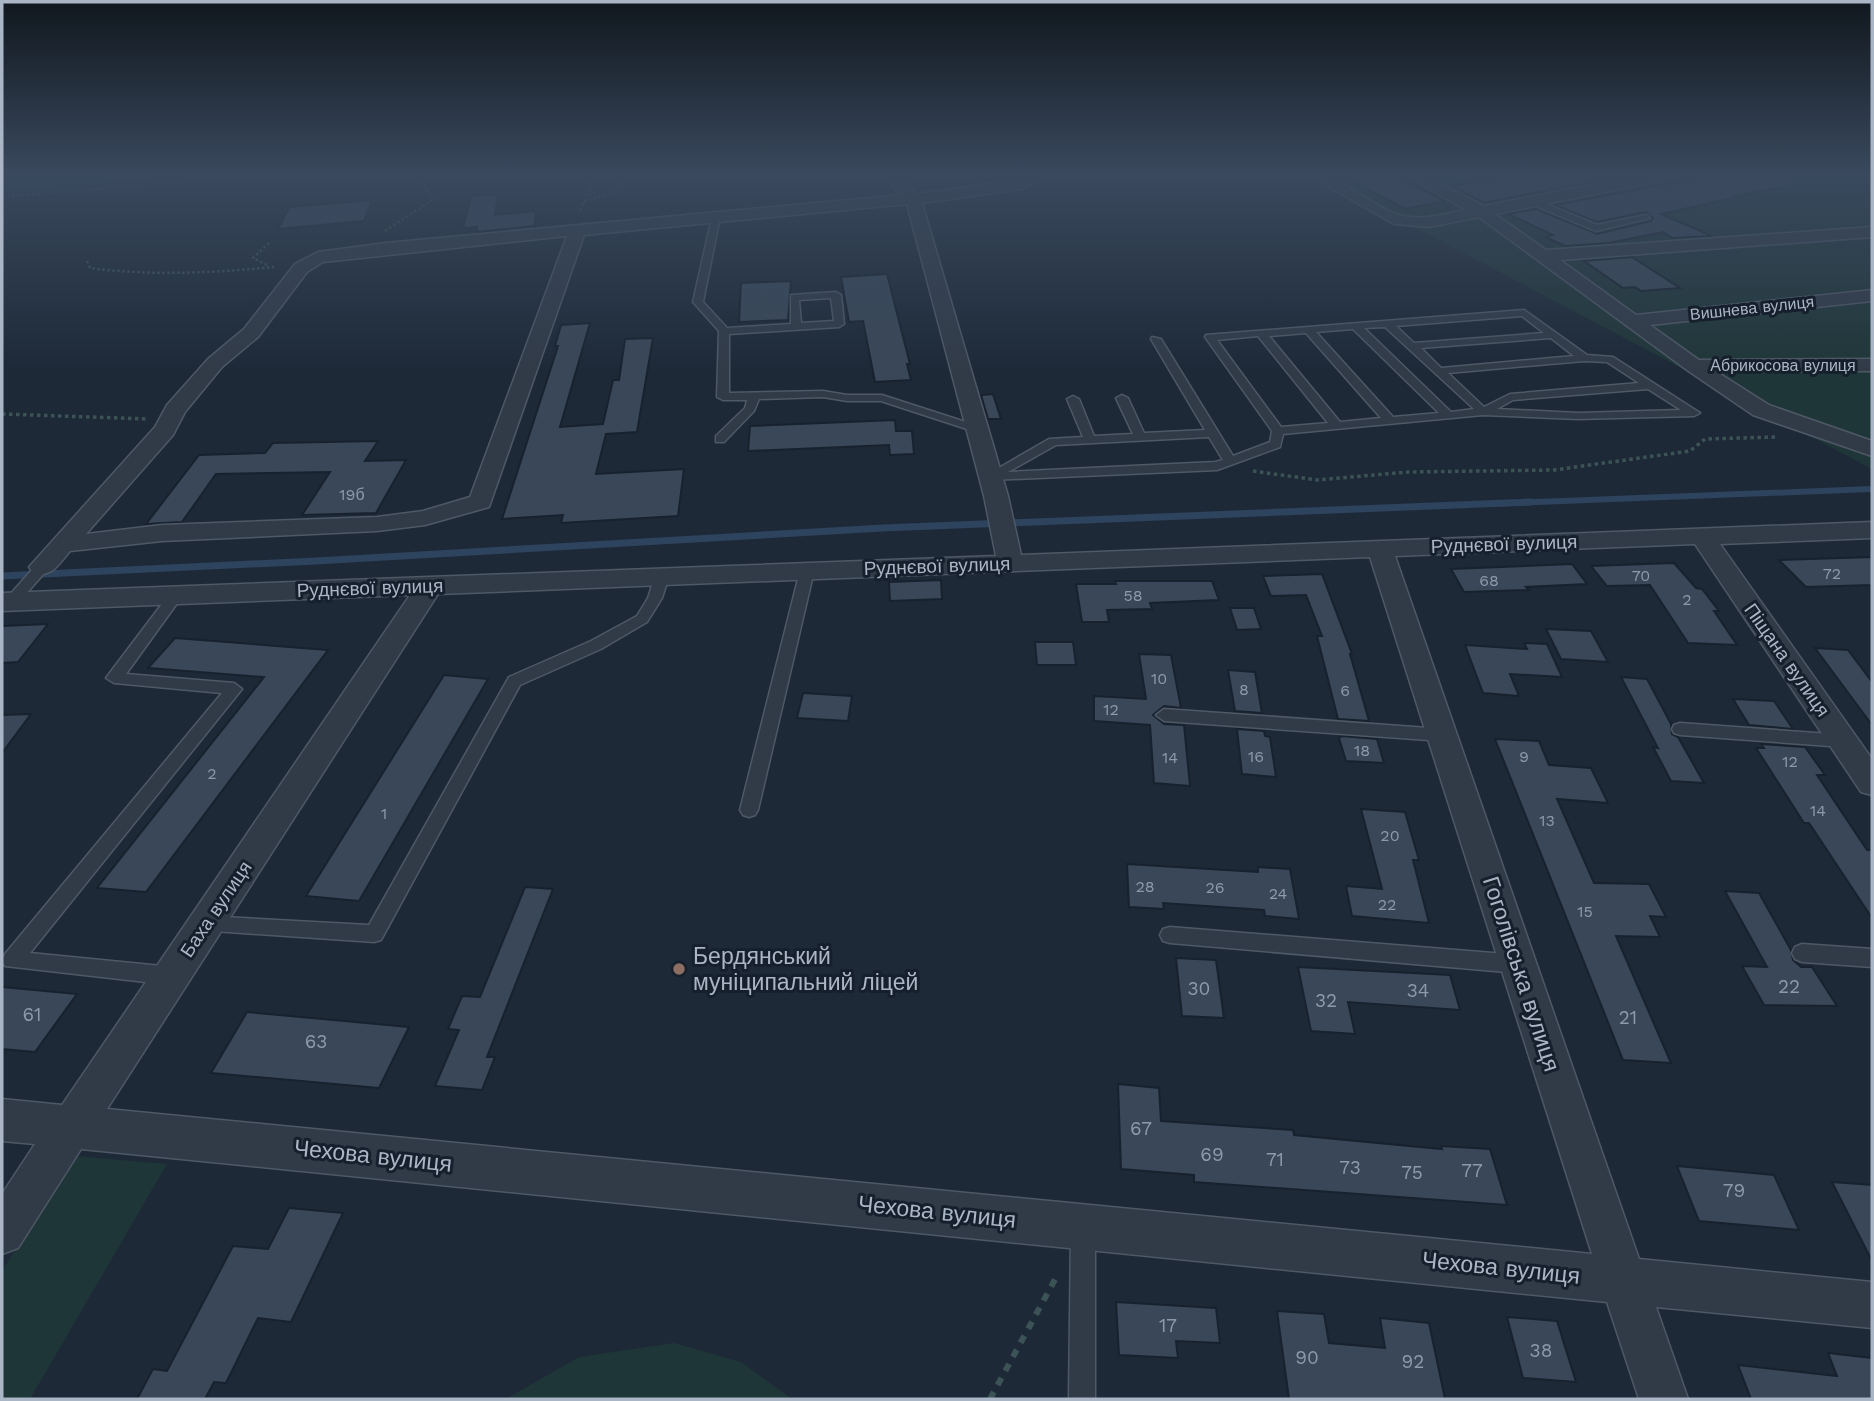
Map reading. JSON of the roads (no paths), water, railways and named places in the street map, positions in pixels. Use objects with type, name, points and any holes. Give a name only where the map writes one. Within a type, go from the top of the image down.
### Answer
[{"type":"street","points":[[42,567],[165,430],[170,419],[215,363],[251,333],[301,268],[318,257],[472,240]]},
{"type":"street","points":[[63,544],[162,533],[377,524],[425,518],[480,502],[574,240]]},
{"type":"street","points":[[925,240],[993,486],[1010,563]]},
{"type":"street","points":[[1521,240],[1694,366],[1761,410],[1872,449]]},
{"type":"street","points":[[1542,256],[1757,240]]},
{"type":"street","name":"Вишнева вулиця","points":[[1632,321],[1872,295]]},
{"type":"street","name":"Абрикосова вулиця","points":[[1694,366],[1872,365]]},
{"type":"street","name":"Руднєвої вулиця","points":[[13,596],[176,595],[1872,530]]},
{"type":"street","name":"Піщана вулиця","points":[[1702,536],[1872,783]]},
{"type":"street","name":"Гоголівська вулиця","points":[[1380,549],[1663,1399]]},
{"type":"street","name":"Баха вулиця","points":[[2,1232],[430,585]]},
{"type":"street","name":"Чехова вулиця","points":[[2,1120],[1872,1305]]},
{"type":"lane","points":[[711,240],[698,302],[724,331],[723,397],[823,394],[847,398],[882,398],[977,429]]},
{"type":"lane","points":[[724,331],[796,327],[839,324],[836,295],[794,297],[796,327]]},
{"type":"lane","points":[[993,486],[1217,466],[1276,444],[1278,431],[1210,337],[1524,313],[1584,358]]},
{"type":"lane","points":[[1388,324],[1483,412]]},
{"type":"lane","points":[[1356,326],[1448,415]]},
{"type":"lane","points":[[1308,330],[1391,421]]},
{"type":"lane","points":[[1261,333],[1337,426]]},
{"type":"lane","points":[[1412,346],[1554,335]]},
{"type":"lane","points":[[1156,338],[1230,461]]},
{"type":"lane","points":[[1278,431],[1483,412],[1578,416],[1693,413],[1609,359],[1584,358],[1439,371]]},
{"type":"lane","points":[[1483,412],[1510,397],[1652,385]]},
{"type":"lane","points":[[720,439],[750,409],[754,396]]},
{"type":"lane","points":[[1122,398],[1140,437]]},
{"type":"lane","points":[[1073,399],[1090,440]]},
{"type":"lane","points":[[993,486],[1054,442],[1213,433]]},
{"type":"lane","points":[[13,596],[42,567]]},
{"type":"lane","points":[[749,810],[807,571]]},
{"type":"lane","points":[[206,924],[374,934],[514,681],[596,645],[642,619],[655,598],[662,576]]},
{"type":"lane","points":[[7,959],[233,689],[114,678],[176,595]]},
{"type":"lane","points":[[1164,715],[1441,735]]},
{"type":"lane","points":[[1680,729],[1843,741]]},
{"type":"lane","points":[[1170,935],[1518,964]]},
{"type":"lane","points":[[1802,953],[1872,958]]},
{"type":"lane","points":[[7,959],[172,976]]},
{"type":"lane","points":[[1082,1399],[1083,1227]]},
{"type":"waterway","points":[[1487,504],[1872,489]]},
{"type":"waterway","points":[[2,576],[316,561],[883,528],[1531,502]]},
{"type":"place","name":"Бердянський муніципальний ліцей","points":[[679,969]]}]
